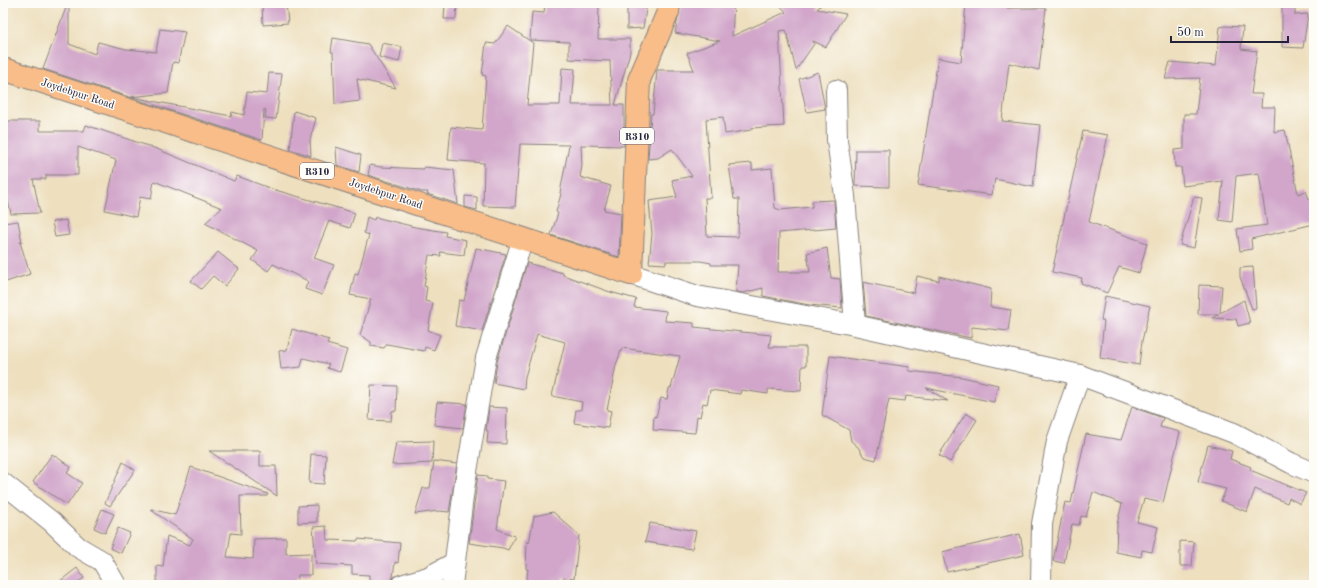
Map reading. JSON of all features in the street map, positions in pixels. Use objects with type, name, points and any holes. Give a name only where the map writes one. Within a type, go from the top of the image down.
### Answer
[{"type":"main road","name":"R310","points":[[631,274],[639,80],[668,12],[669,3]]},
{"type":"main road","name":"Joydebpur Road","points":[[3,69],[631,274]]},
{"type":"street","points":[[836,90],[837,140],[845,196],[855,325]]},
{"type":"street","points":[[452,585],[464,488],[486,358],[523,238]]},
{"type":"street","points":[[631,274],[697,296],[855,325],[1080,375],[1234,433],[1291,464],[1314,473]]},
{"type":"street","points":[[1041,585],[1042,524],[1056,448],[1080,375]]},
{"type":"street","points":[[3,483],[52,522],[78,546],[102,562],[116,585]]},
{"type":"street","points":[[401,585],[428,577],[454,563]]},
{"type":"building","points":[[262,3],[286,3],[288,23],[263,25]]},
{"type":"building","points":[[445,3],[457,3],[456,19],[444,19]]},
{"type":"building","points":[[545,3],[599,3],[598,39],[630,39],[630,52],[615,105],[624,105],[624,146],[581,145],[582,166],[580,177],[611,186],[604,210],[621,213],[619,257],[551,235],[558,213],[556,212],[561,194],[569,145],[520,144],[515,207],[483,206],[484,163],[448,160],[451,127],[482,130],[486,76],[482,75],[486,43],[495,44],[508,26],[533,43],[527,105],[560,105],[562,68],[575,69],[572,105],[612,105],[610,61],[569,59],[569,42],[530,40],[532,12],[544,13]]},
{"type":"building","points":[[627,3],[647,3],[643,28],[627,29]]},
{"type":"building","points":[[681,3],[734,3],[732,36],[786,12],[778,3],[823,3],[817,9],[846,14],[826,47],[813,41],[814,44],[796,70],[786,30],[779,31],[784,126],[751,128],[751,130],[725,134],[723,117],[706,119],[711,198],[705,198],[707,236],[738,237],[739,199],[734,199],[729,165],[752,163],[752,170],[772,168],[775,208],[780,210],[812,207],[812,201],[834,200],[836,228],[779,233],[778,272],[810,272],[807,253],[827,248],[831,278],[840,279],[842,308],[809,305],[763,296],[763,288],[743,293],[736,292],[738,265],[711,265],[711,263],[700,261],[666,261],[666,264],[649,263],[652,234],[649,201],[677,197],[672,180],[692,176],[672,149],[658,158],[648,159],[651,114],[653,114],[657,70],[694,70],[687,53],[720,41],[675,33]]},
{"type":"building","points":[[966,3],[1008,3],[1007,8],[1046,8],[1039,70],[1009,63],[1002,121],[1040,125],[1033,187],[995,179],[992,195],[918,185],[938,58],[961,62]]},
{"type":"building","points":[[1282,3],[1295,3],[1295,15],[1308,14],[1303,48],[1282,47]]},
{"type":"building","points":[[67,5],[69,5],[69,44],[95,54],[98,42],[126,49],[156,52],[160,29],[185,32],[178,63],[173,62],[168,93],[131,97],[231,116],[232,112],[244,115],[247,92],[267,94],[269,73],[282,74],[276,119],[265,118],[266,110],[264,109],[262,140],[43,69]]},
{"type":"building","points":[[1220,27],[1243,27],[1241,49],[1257,51],[1251,94],[1262,94],[1261,107],[1275,107],[1274,132],[1285,130],[1298,194],[1306,191],[1314,212],[1314,224],[1251,239],[1252,249],[1240,251],[1237,229],[1267,225],[1259,173],[1236,176],[1232,222],[1219,220],[1223,181],[1183,186],[1181,167],[1175,167],[1174,150],[1184,149],[1184,114],[1196,114],[1200,78],[1165,79],[1170,62],[1216,66]]},
{"type":"building","points":[[333,38],[368,44],[396,88],[357,79],[360,101],[335,104],[333,52],[331,52]]},
{"type":"building","points":[[382,43],[402,47],[399,62],[379,57]]},
{"type":"building","points":[[818,72],[825,109],[807,112],[799,79]]},
{"type":"building","points":[[294,111],[316,118],[310,140],[311,156],[290,149]]},
{"type":"building","points":[[3,121],[40,121],[40,131],[84,131],[86,125],[157,149],[234,181],[237,176],[272,189],[355,213],[350,228],[329,221],[314,258],[334,265],[322,295],[305,289],[308,281],[273,264],[268,271],[252,260],[258,251],[205,223],[222,208],[154,181],[151,199],[140,197],[136,217],[105,210],[116,160],[78,147],[78,175],[46,175],[46,179],[33,179],[40,213],[11,214],[3,177]]},
{"type":"building","points":[[1083,131],[1108,135],[1089,222],[1147,243],[1139,273],[1119,267],[1107,293],[1081,283],[1082,278],[1052,272]]},
{"type":"building","points":[[336,147],[361,155],[359,172],[337,165]]},
{"type":"building","points":[[856,150],[889,150],[889,187],[855,186]]},
{"type":"building","points":[[370,165],[381,167],[424,169],[424,167],[454,170],[458,204],[427,194],[428,192],[422,192],[368,175]]},
{"type":"building","points":[[465,196],[477,197],[477,210],[465,207]]},
{"type":"building","points":[[1194,197],[1202,198],[1194,248],[1180,245]]},
{"type":"building","points":[[367,217],[374,220],[375,217],[415,227],[446,232],[445,236],[466,240],[464,255],[440,252],[441,256],[429,255],[424,286],[427,287],[425,301],[433,303],[428,330],[440,335],[434,350],[425,347],[424,351],[387,344],[384,348],[371,346],[371,342],[360,335],[371,299],[350,295],[355,273],[358,274],[369,235],[364,233]]},
{"type":"building","points":[[66,220],[69,235],[55,237],[52,222]]},
{"type":"building","points":[[18,221],[22,242],[20,242],[30,274],[3,283],[3,223]]},
{"type":"building","points":[[476,248],[506,254],[482,331],[455,326],[459,300],[464,301]]},
{"type":"building","points":[[218,252],[239,269],[225,286],[213,276],[201,289],[191,281]]},
{"type":"building","points":[[527,263],[563,273],[563,275],[610,292],[636,299],[634,307],[666,311],[665,321],[694,323],[694,327],[771,335],[769,347],[806,347],[806,366],[802,366],[801,391],[768,389],[768,394],[741,390],[740,394],[710,390],[707,404],[703,403],[700,417],[697,416],[695,433],[653,430],[654,416],[656,417],[661,398],[667,399],[669,388],[671,388],[680,356],[622,348],[616,365],[607,410],[611,411],[608,428],[574,423],[576,410],[581,410],[582,402],[552,396],[565,342],[537,334],[525,377],[524,389],[494,383],[497,362]]},
{"type":"building","points":[[1253,267],[1256,308],[1252,309],[1240,277],[1240,268]]},
{"type":"building","points":[[917,276],[939,281],[939,276],[991,289],[990,307],[1011,310],[1008,331],[972,327],[971,338],[866,316],[863,282],[914,293]]},
{"type":"building","points":[[1199,285],[1222,286],[1220,313],[1244,300],[1250,323],[1238,326],[1236,319],[1212,318],[1219,314],[1198,314]]},
{"type":"building","points":[[1105,296],[1150,306],[1142,341],[1139,365],[1100,358],[1104,321],[1101,320]]},
{"type":"building","points":[[292,329],[329,340],[327,344],[347,350],[340,372],[327,368],[329,364],[303,358],[301,367],[281,369],[279,351],[287,350]]},
{"type":"building","points":[[830,356],[910,367],[909,371],[962,377],[998,385],[994,402],[926,388],[948,401],[906,396],[905,401],[889,399],[876,460],[864,457],[858,447],[851,441],[849,430],[822,415]]},
{"type":"building","points":[[371,385],[397,386],[396,411],[392,411],[391,421],[369,420]]},
{"type":"building","points":[[437,402],[467,404],[463,428],[434,425]]},
{"type":"building","points":[[489,407],[507,408],[506,444],[487,443],[488,431],[486,430]]},
{"type":"building","points":[[1132,407],[1163,418],[1160,427],[1180,432],[1163,503],[1144,499],[1137,522],[1158,527],[1152,552],[1142,550],[1141,557],[1116,552],[1117,524],[1122,504],[1093,492],[1086,517],[1081,516],[1079,525],[1072,524],[1064,563],[1053,561],[1065,502],[1071,503],[1086,434],[1121,440]]},
{"type":"building","points":[[966,413],[977,420],[950,462],[939,455]]},
{"type":"building","points":[[433,441],[432,463],[392,465],[396,442]]},
{"type":"building","points":[[1208,445],[1232,451],[1230,459],[1251,467],[1250,470],[1306,493],[1300,504],[1289,498],[1287,503],[1255,489],[1247,512],[1221,501],[1226,489],[1198,482]]},
{"type":"building","points":[[209,451],[260,451],[260,466],[276,466],[277,496]]},
{"type":"building","points":[[52,454],[71,467],[67,473],[82,483],[67,505],[33,482]]},
{"type":"building","points":[[311,454],[326,455],[324,484],[309,483]]},
{"type":"building","points":[[434,461],[457,464],[449,512],[439,511],[415,514],[423,488],[430,488]]},
{"type":"building","points":[[123,462],[135,470],[110,506],[105,503]]},
{"type":"building","points":[[191,467],[268,494],[267,496],[240,496],[241,534],[231,533],[227,557],[253,559],[254,539],[286,538],[286,554],[311,553],[311,575],[298,575],[297,585],[157,585],[157,566],[163,567],[167,536],[190,545],[193,539],[151,509],[175,515]]},
{"type":"building","points":[[478,475],[487,476],[487,479],[504,481],[497,529],[515,536],[508,550],[469,543]]},
{"type":"building","points":[[317,505],[317,522],[298,523],[298,506]]},
{"type":"building","points":[[102,509],[114,514],[105,533],[94,528]]},
{"type":"building","points":[[553,512],[579,535],[574,579],[563,578],[562,585],[526,585],[528,569],[526,569],[527,541],[529,543],[534,516]]},
{"type":"building","points":[[650,523],[696,531],[692,549],[645,542]]},
{"type":"building","points":[[326,526],[327,540],[357,541],[358,539],[400,543],[398,563],[395,562],[393,577],[390,582],[369,580],[369,575],[352,574],[352,566],[316,564],[313,527]]},
{"type":"building","points":[[118,528],[130,533],[121,553],[110,548]]},
{"type":"building","points":[[1020,534],[1024,555],[947,572],[942,552]]},
{"type":"building","points":[[1180,541],[1194,542],[1192,566],[1180,566]]},
{"type":"building","points":[[77,568],[84,578],[74,585],[55,585]]}]
